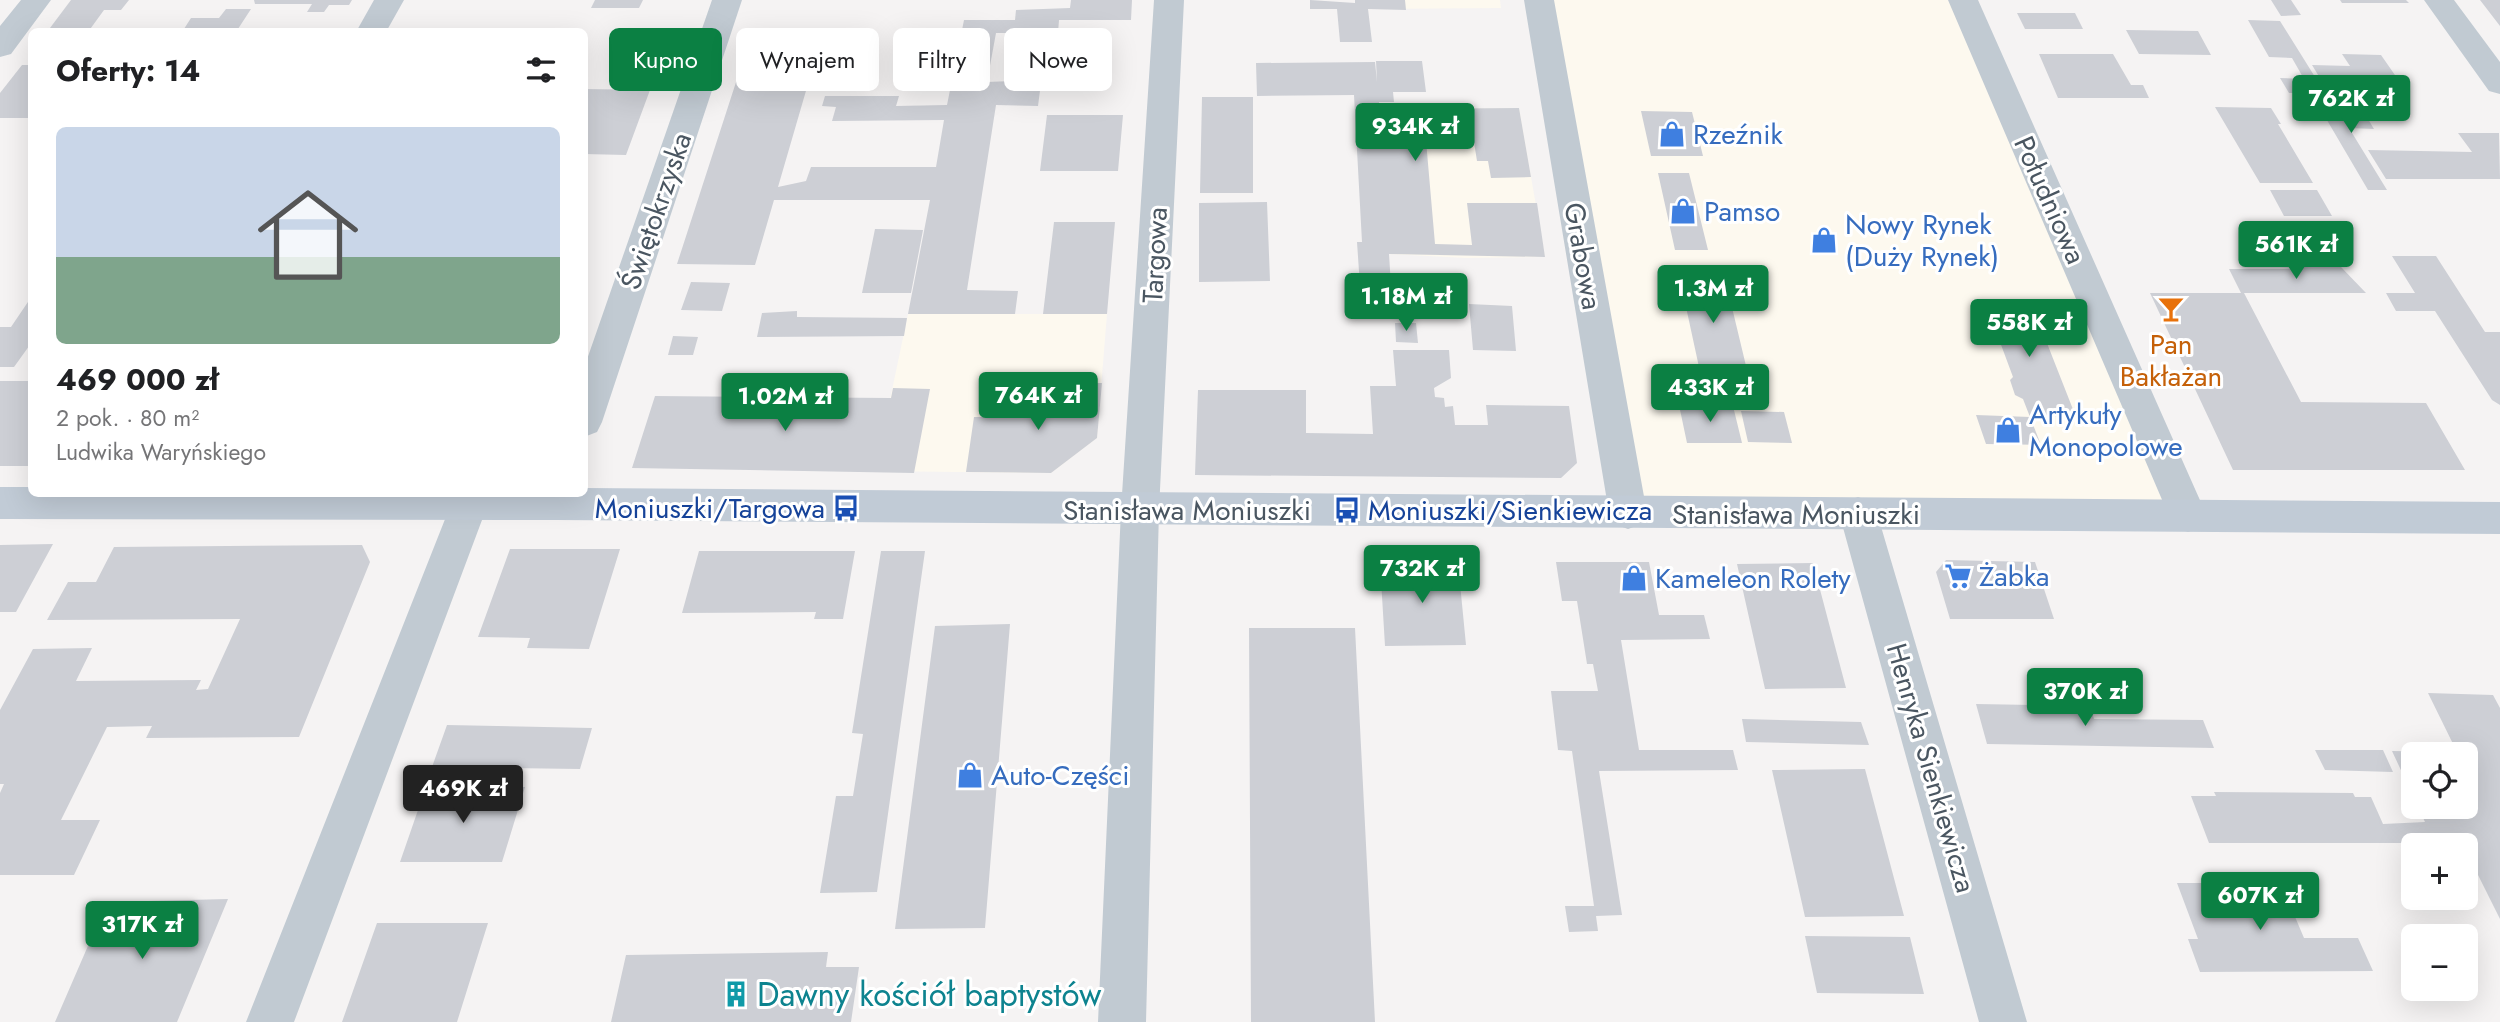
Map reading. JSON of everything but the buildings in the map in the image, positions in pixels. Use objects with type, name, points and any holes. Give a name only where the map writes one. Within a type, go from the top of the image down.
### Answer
[{"type":"street","points":[[0,47],[36,0]]},
{"type":"street","points":[[373,28],[389,0]]},
{"type":"street","name":"Świętokrzyska","points":[[588,410],[727,0]]},
{"type":"street","name":"Targowa","points":[[1122,1022],[1140,510],[1169,0]]},
{"type":"street","name":"Grabowa","points":[[1539,0],[1628,513]]},
{"type":"street","name":"Południowa","points":[[1963,0],[2188,516]]},
{"type":"street","points":[[2439,0],[2500,84]]},
{"type":"street","name":"Stanisława Moniuszki","points":[[0,503],[111,498],[469,504],[559,499],[1140,510],[2500,518]]},
{"type":"street","points":[[270,1022],[469,504]]},
{"type":"street","name":"Henryka Sienkiewicza","points":[[1858,513],[2003,1022]]},
{"type":"shaded area","points":[[1367,0],[1500,0],[1501,8],[1368,9]]},
{"type":"shaded area","name":"Nowy Rynek (Duży Rynek)","points":[[1539,0],[1963,0],[2188,516],[1628,513]]},
{"type":"shaded area","points":[[1519,108],[1545,257],[1466,258],[1389,254],[1379,109]]},
{"type":"shaded area","points":[[908,314],[1107,314],[1097,438],[1051,473],[875,471]]},
{"type":"place","name":"Rzeźnik","points":[[1672,134]]},
{"type":"place","name":"Pamso","points":[[1683,211]]},
{"type":"place","name":"Nowy Rynek (Duży Rynek)","points":[[1824,240]]},
{"type":"place","name":"Pan Bakłażan","points":[[2171,309]]},
{"type":"place","name":"Artykuły Monopolowe","points":[[2008,430]]},
{"type":"place","name":"Moniuszki/Targowa","points":[[846,508]]},
{"type":"place","name":"Moniuszki/Sienkiewicza","points":[[1347,510]]},
{"type":"place","name":"Żabka","points":[[1958,576]]},
{"type":"place","name":"Kameleon Rolety","points":[[1634,578]]},
{"type":"place","name":"Auto-Części","points":[[970,775]]},
{"type":"place","name":"Dawny kościół baptystów","points":[[736,994]]}]
